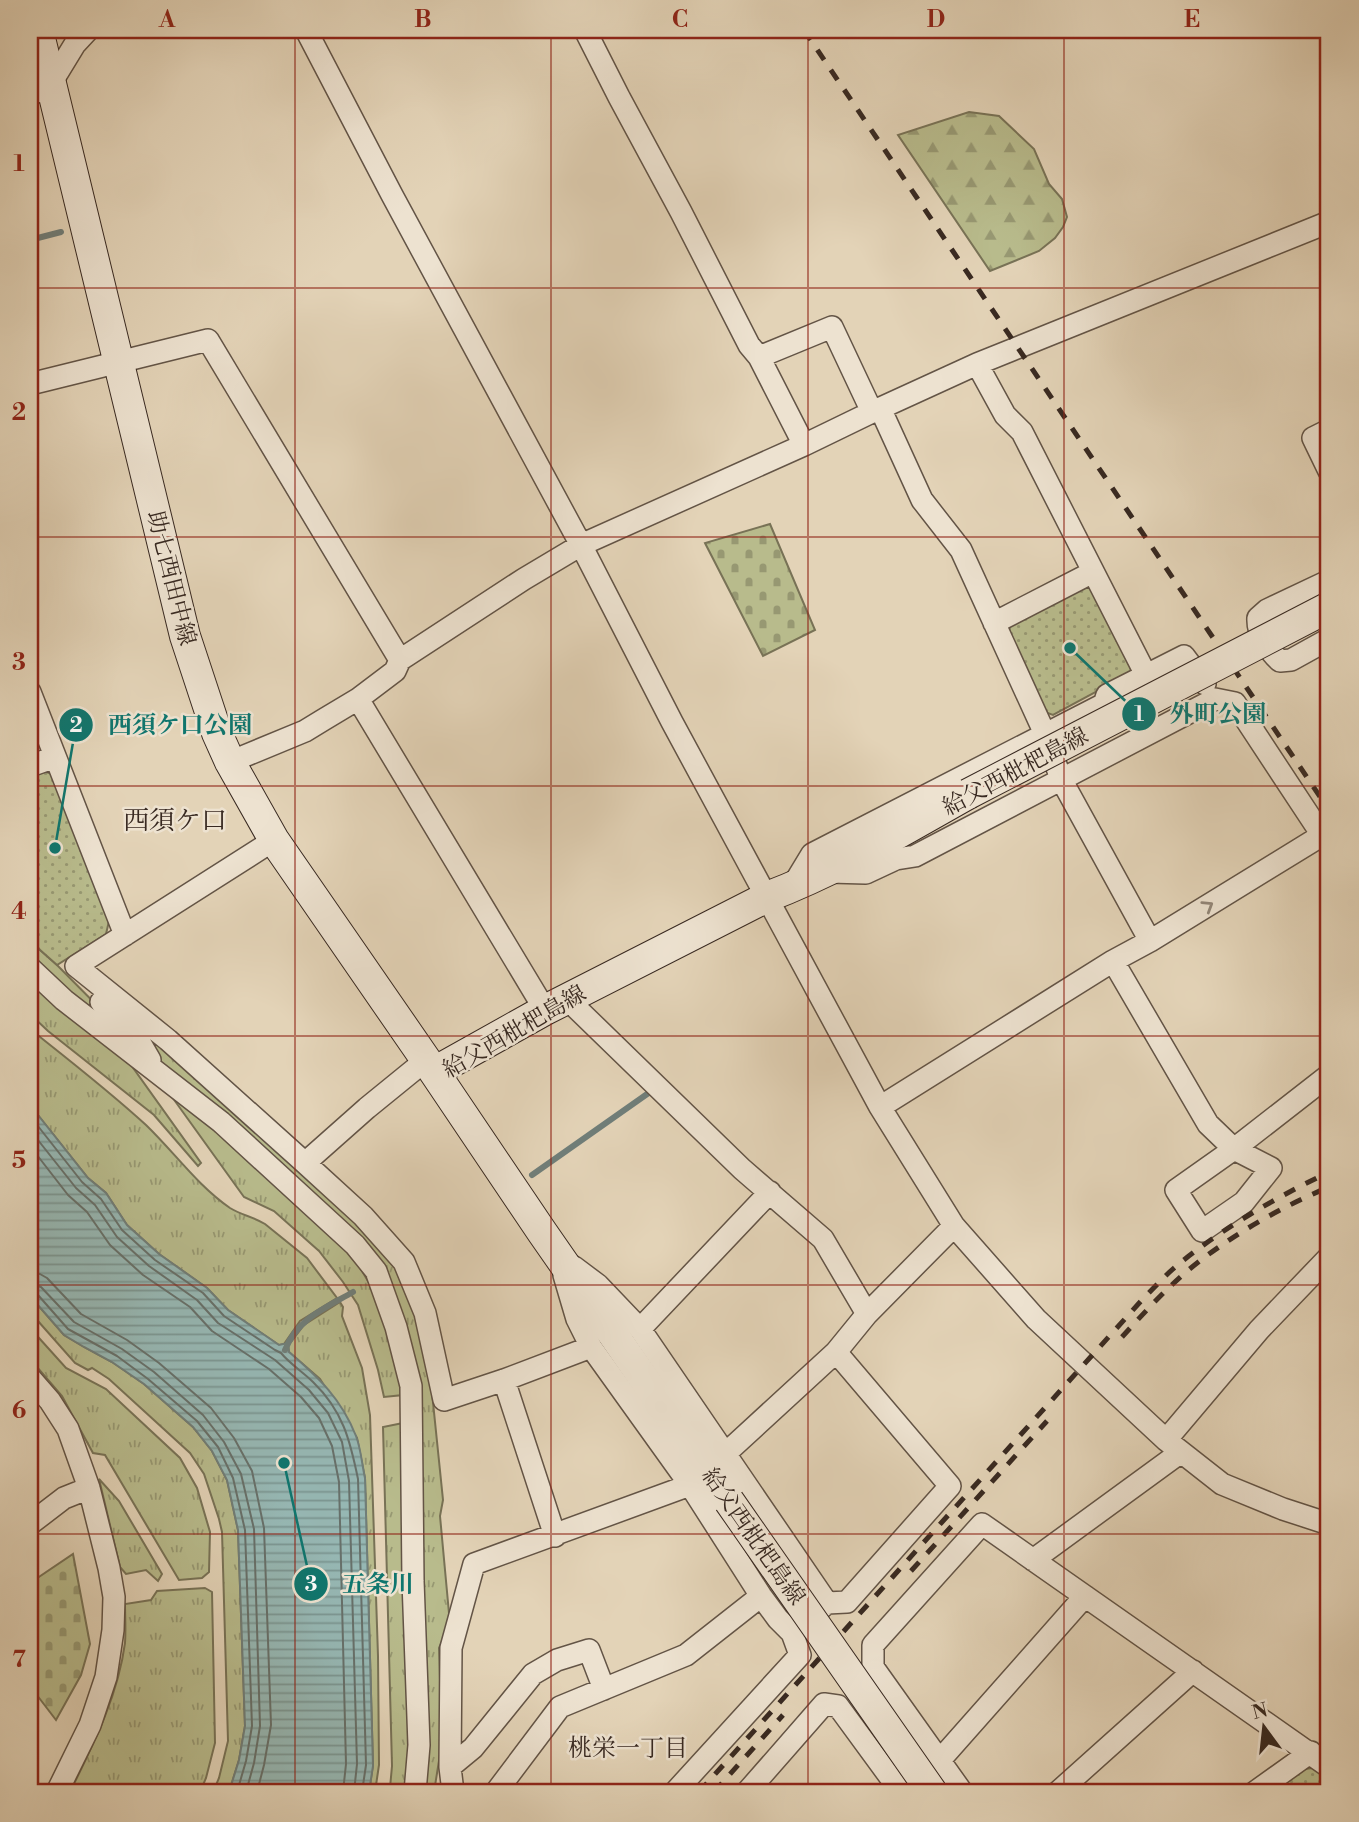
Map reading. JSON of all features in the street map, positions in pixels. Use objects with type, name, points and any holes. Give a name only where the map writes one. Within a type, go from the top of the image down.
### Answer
[{"type":"main road","name":"助七西田中線","points":[[38,30],[40,90],[118,362],[185,636],[216,733],[274,840],[430,1066]]},
{"type":"main road","name":"給父西枇杷島線","points":[[932,1792],[430,1066],[780,892],[826,872],[968,794],[1329,607]]},
{"type":"street","points":[[40,90],[88,30]]},
{"type":"street","points":[[306,30],[404,219],[581,545],[672,722],[780,892],[880,1107],[954,1226],[1036,1319],[1173,1446],[1222,1484],[1329,1524]]},
{"type":"street","points":[[585,30],[804,445]]},
{"type":"street","points":[[230,762],[305,731],[358,699],[395,671],[400,660],[581,545],[977,364],[1329,222]]},
{"type":"street","points":[[759,357],[832,327],[922,500],[961,550],[1045,734],[1060,779],[1150,941]]},
{"type":"street","points":[[30,384],[208,340],[400,660]]},
{"type":"street","points":[[977,364],[1004,415],[1021,432],[1146,675]]},
{"type":"street","points":[[1329,430],[1313,439],[1329,471]]},
{"type":"street","points":[[994,623],[1093,572]]},
{"type":"street","points":[[1329,582],[1267,610],[1258,618],[1258,628],[1272,654],[1280,661],[1291,660],[1329,639]]},
{"type":"street","points":[[780,892],[811,855],[1104,704],[1107,695],[1184,656],[1215,699]]},
{"type":"street","points":[[30,692],[125,935]]},
{"type":"street","points":[[358,699],[556,1004],[823,1239],[867,1314]]},
{"type":"street","points":[[826,872],[866,873],[896,859],[915,856],[1215,699],[1235,703],[1327,834],[1113,961],[880,1107]]},
{"type":"street","points":[[30,766],[55,757]]},
{"type":"street","points":[[76,966],[274,840]]},
{"type":"street","points":[[1113,961],[1208,1125],[1234,1149],[1329,1075]]},
{"type":"street","points":[[76,966],[88,989],[135,1034],[156,1071]]},
{"type":"street","points":[[76,966],[168,1040],[305,1163],[363,1216],[404,1262],[425,1313],[444,1400],[592,1347]]},
{"type":"street","points":[[30,968],[64,1000],[220,1122],[355,1245],[376,1271],[397,1327],[411,1386],[413,1581],[419,1745],[415,1792]]},
{"type":"street","points":[[305,1163],[367,1108],[430,1066]]},
{"type":"street","points":[[640,1329],[770,1192]]},
{"type":"street","points":[[725,1454],[836,1352],[867,1314],[954,1226]]},
{"type":"street","points":[[559,1255],[598,1285],[640,1329],[827,1603]]},
{"type":"street","points":[[559,1255],[577,1319],[592,1347],[690,1485],[761,1596],[778,1619],[793,1633],[800,1655],[675,1792]]},
{"type":"street","points":[[1033,1559],[1173,1446],[1259,1330],[1329,1258]]},
{"type":"street","points":[[793,1633],[827,1603],[847,1602],[950,1486],[836,1352]]},
{"type":"street","points":[[30,1378],[50,1401],[68,1429],[89,1488],[114,1597],[113,1630],[106,1678],[90,1725],[57,1792]]},
{"type":"street","points":[[504,1380],[555,1536]]},
{"type":"street","points":[[451,1783],[451,1648],[474,1564],[690,1485]]},
{"type":"street","points":[[30,1524],[64,1498],[89,1488]]},
{"type":"street","points":[[962,1792],[873,1667],[873,1645],[982,1524],[1329,1767]]},
{"type":"street","points":[[940,1760],[1085,1595]]},
{"type":"street","points":[[496,1792],[560,1707],[686,1655],[761,1596]]},
{"type":"street","points":[[451,1783],[473,1748],[533,1674],[557,1660],[589,1650],[604,1689]]},
{"type":"street","points":[[838,1706],[873,1667]]},
{"type":"street","points":[[1058,1792],[1194,1671]]},
{"type":"street","points":[[747,1792],[824,1704],[838,1706],[901,1792]]},
{"type":"street","points":[[1255,1792],[1311,1752]]},
{"type":"green space","points":[[969,112],[999,116],[1034,149],[1049,184],[1062,199],[1067,217],[1055,238],[1039,251],[990,271],[898,135]]},
{"type":"green space","points":[[770,524],[815,630],[763,656],[705,543]]},
{"type":"green space","points":[[1084,585],[1091,587],[1133,664],[1133,672],[1053,715],[1042,711],[1009,632],[1011,620]]},
{"type":"green space","points":[[41,770],[52,774],[109,921],[106,934],[57,965],[30,941],[30,774]]},
{"type":"green space","points":[[30,941],[57,965],[140,1052],[30,958]]},
{"type":"green space","points":[[30,978],[126,1058],[201,1163],[198,1166],[154,1115],[30,1014]]},
{"type":"green space","points":[[30,1029],[146,1125],[218,1199],[234,1210],[265,1224],[307,1258],[337,1298],[300,1321],[284,1344],[279,1345],[228,1310],[207,1288],[159,1254],[127,1225],[106,1193],[88,1178],[30,1105]]},
{"type":"green space","points":[[139,1029],[239,1113],[361,1226],[397,1266],[418,1311],[431,1383],[443,1500],[440,1516],[450,1624],[439,1648],[442,1742],[434,1792],[423,1792],[416,1420],[382,1266],[163,1066]]},
{"type":"green space","points":[[162,1083],[336,1237],[359,1266],[381,1303],[403,1395],[384,1397],[358,1305],[343,1282],[319,1251],[274,1211],[244,1197]]},
{"type":"green space","points":[[30,1296],[64,1335],[144,1384],[193,1427],[212,1451],[227,1480],[238,1530],[245,1726],[239,1760],[229,1792],[213,1792],[228,1741],[222,1532],[204,1474],[190,1453],[109,1379],[92,1368],[88,1370],[75,1363],[30,1312]]},
{"type":"green space","points":[[340,1302],[343,1307],[342,1316],[362,1368],[370,1415],[378,1656],[379,1765],[375,1792],[369,1792],[373,1765],[365,1478],[357,1438],[320,1379],[289,1352],[288,1346],[304,1325]]},
{"type":"green space","points":[[30,1328],[66,1368],[106,1389],[180,1458],[197,1488],[210,1532],[209,1572],[202,1578],[179,1580],[105,1455],[93,1453],[62,1396],[30,1359]]},
{"type":"green space","points":[[403,1423],[411,1743],[406,1792],[390,1788],[392,1766],[383,1427]]},
{"type":"green space","points":[[99,1479],[119,1501],[162,1574],[158,1581],[146,1570],[126,1574],[120,1567]]},
{"type":"green space","points":[[73,1554],[90,1644],[81,1675],[56,1720],[30,1686],[30,1583]]},
{"type":"green space","points":[[205,1588],[212,1592],[215,1743],[200,1792],[70,1792],[104,1720],[117,1682],[125,1643],[125,1604],[151,1600],[157,1591]]},
{"type":"green space","points":[[1313,1768],[1329,1780],[1329,1792],[1271,1792],[1304,1769]]},
{"type":"water","points":[[30,1105],[88,1178],[106,1193],[127,1225],[159,1254],[207,1288],[228,1310],[279,1345],[288,1343],[289,1352],[328,1389],[350,1423],[358,1441],[365,1478],[373,1766],[369,1792],[229,1792],[239,1760],[245,1726],[238,1530],[227,1480],[212,1451],[193,1427],[144,1384],[64,1335],[30,1296]]},
{"type":"waterway","points":[[30,240],[61,232]]},
{"type":"waterway","points":[[532,1175],[650,1092]]},
{"type":"waterway","points":[[285,1350],[304,1322],[353,1292]]},
{"type":"railway","points":[[804,30],[1329,810]]},
{"type":"railway","points":[[699,1792],[1165,1276],[1197,1249],[1234,1225],[1329,1172]]},
{"type":"railway","points":[[1122,1337],[1177,1280],[1202,1259],[1273,1214],[1329,1187]]},
{"type":"railway","points":[[911,1571],[1047,1421]]},
{"type":"railway","points":[[714,1792],[783,1715]]},
{"type":"place","name":"外町公園","points":[[1070,648]]},
{"type":"place","name":"西須ケ口公園","points":[[55,848]]},
{"type":"place","name":"五条川","points":[[284,1463]]},
{"type":"district","name":"西須ケ口","points":[[175,820]]},
{"type":"district","name":"桃栄一丁目","points":[[628,1748]]}]
